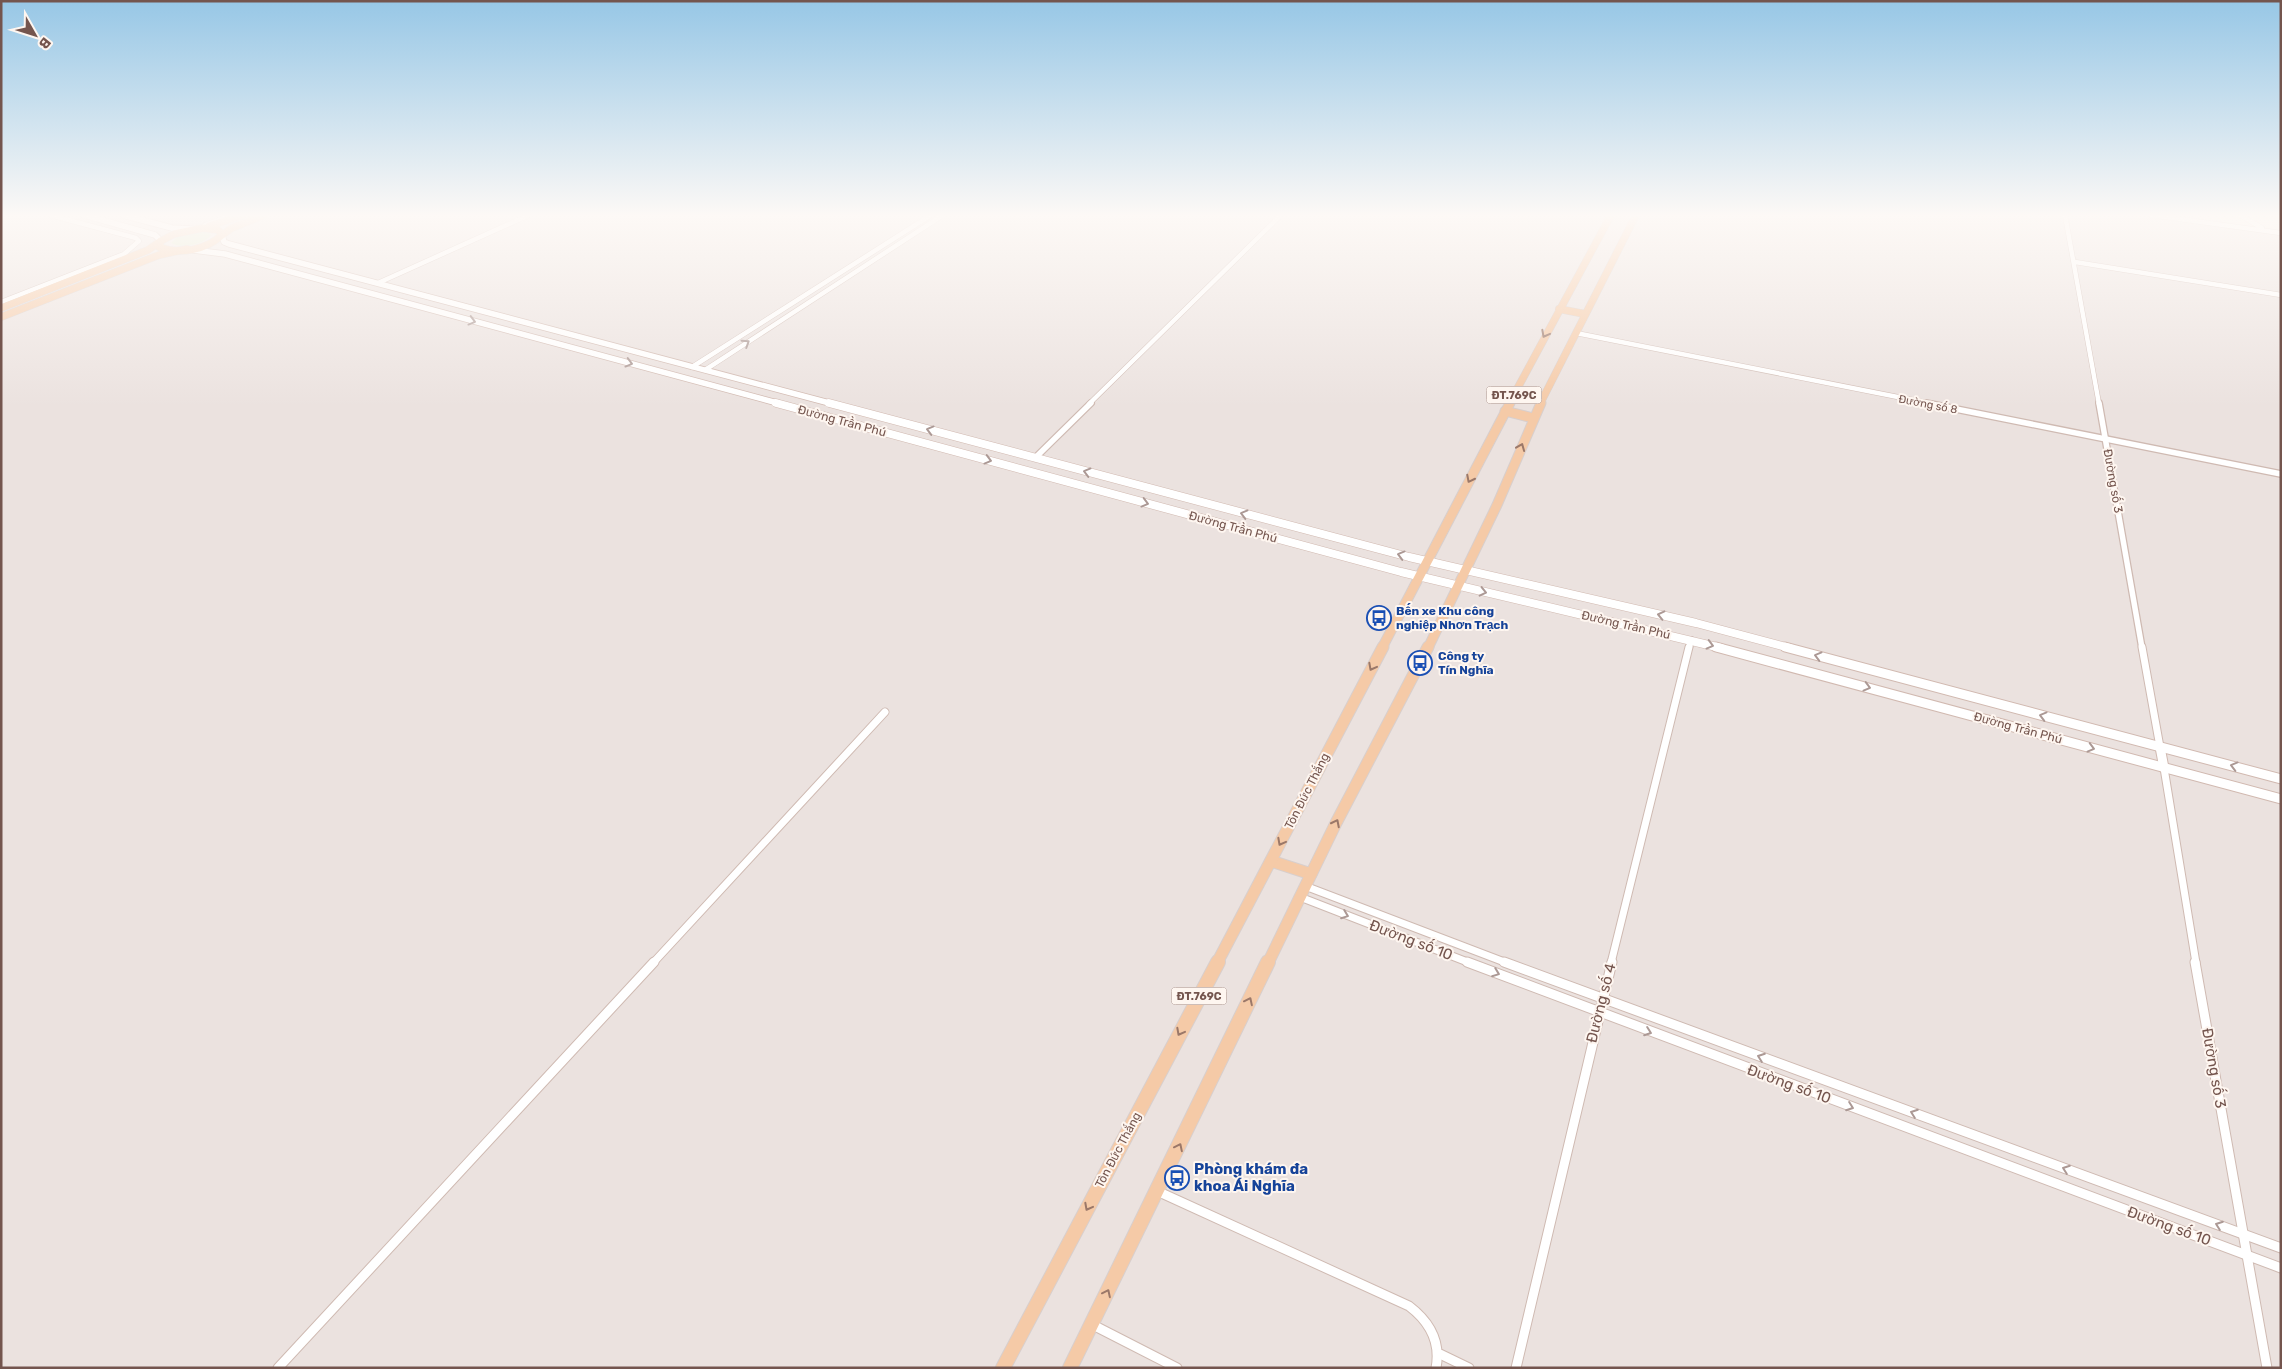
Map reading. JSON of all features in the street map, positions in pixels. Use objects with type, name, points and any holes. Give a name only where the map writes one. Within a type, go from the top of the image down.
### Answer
[{"type":"main road","points":[[1,308],[75,279]]},
{"type":"main road","points":[[1,317],[98,279]]},
{"type":"main road","name":"Đường Trần Phú","points":[[317,279],[1419,576],[1691,640],[2281,799]]},
{"type":"main road","name":"Đường Trần Phú","points":[[362,279],[1427,562],[1696,623],[2281,779]]},
{"type":"main road","name":"Tôn Đức Thắng","points":[[1002,1368],[1271,861],[1576,279]]},
{"type":"main road","name":"ĐT.769C","points":[[1070,1368],[1305,886],[1424,656],[1498,505],[1533,418],[1602,279]]},
{"type":"main road","points":[[406,303],[422,295]]},
{"type":"main road","points":[[1559,309],[1584,314]]},
{"type":"main road","points":[[678,377],[692,367]]},
{"type":"main road","points":[[692,380],[705,370]]},
{"type":"main road","points":[[1505,411],[1533,418]]},
{"type":"main road","points":[[1023,470],[1035,458]]},
{"type":"main road","points":[[1095,489],[1106,477]]},
{"type":"main road","points":[[1691,640],[1696,623]]},
{"type":"main road","points":[[2160,747],[2164,768]]},
{"type":"main road","points":[[1271,861],[1305,886]]},
{"type":"street","points":[[1,302],[60,279]]},
{"type":"street","points":[[378,283],[387,279]]},
{"type":"street","points":[[692,367],[830,279]]},
{"type":"street","points":[[705,370],[844,279]]},
{"type":"street","points":[[1035,458],[1217,279]]},
{"type":"street","name":"Đường số 3","points":[[2078,279],[2160,747]]},
{"type":"street","points":[[2180,279],[2281,295]]},
{"type":"street","points":[[824,283],[834,285]]},
{"type":"street","name":"Đường số 8","points":[[1576,334],[2281,474]]},
{"type":"street","name":"Đường số 4","points":[[1516,1368],[1602,998],[1691,640]]},
{"type":"street","points":[[278,1368],[885,712]]},
{"type":"street","name":"Đường số 3","points":[[2164,768],[2178,862],[2267,1368]]},
{"type":"street","name":"Đường số 10","points":[[1305,886],[1602,998],[2281,1248]]},
{"type":"street","name":"Đường số 10","points":[[1305,886],[1599,1013],[2281,1268]]},
{"type":"street","points":[[1157,1191],[1410,1306],[1427,1323],[1440,1354],[1436,1368]]},
{"type":"street","points":[[1091,1324],[1177,1368]]},
{"type":"street","points":[[1440,1354],[1469,1368]]},
{"type":"shaded area","points":[[1,279],[2281,279],[2281,1368],[1,1368]]},
{"type":"place","name":"Bến xe Khu công nghiệp Nhơn Trạch","points":[[1379,618]]},
{"type":"place","name":"Công ty Tín Nghĩa","points":[[1420,663]]},
{"type":"place","name":"Phòng khám đa khoa Ái Nghĩa","points":[[1177,1178]]}]
